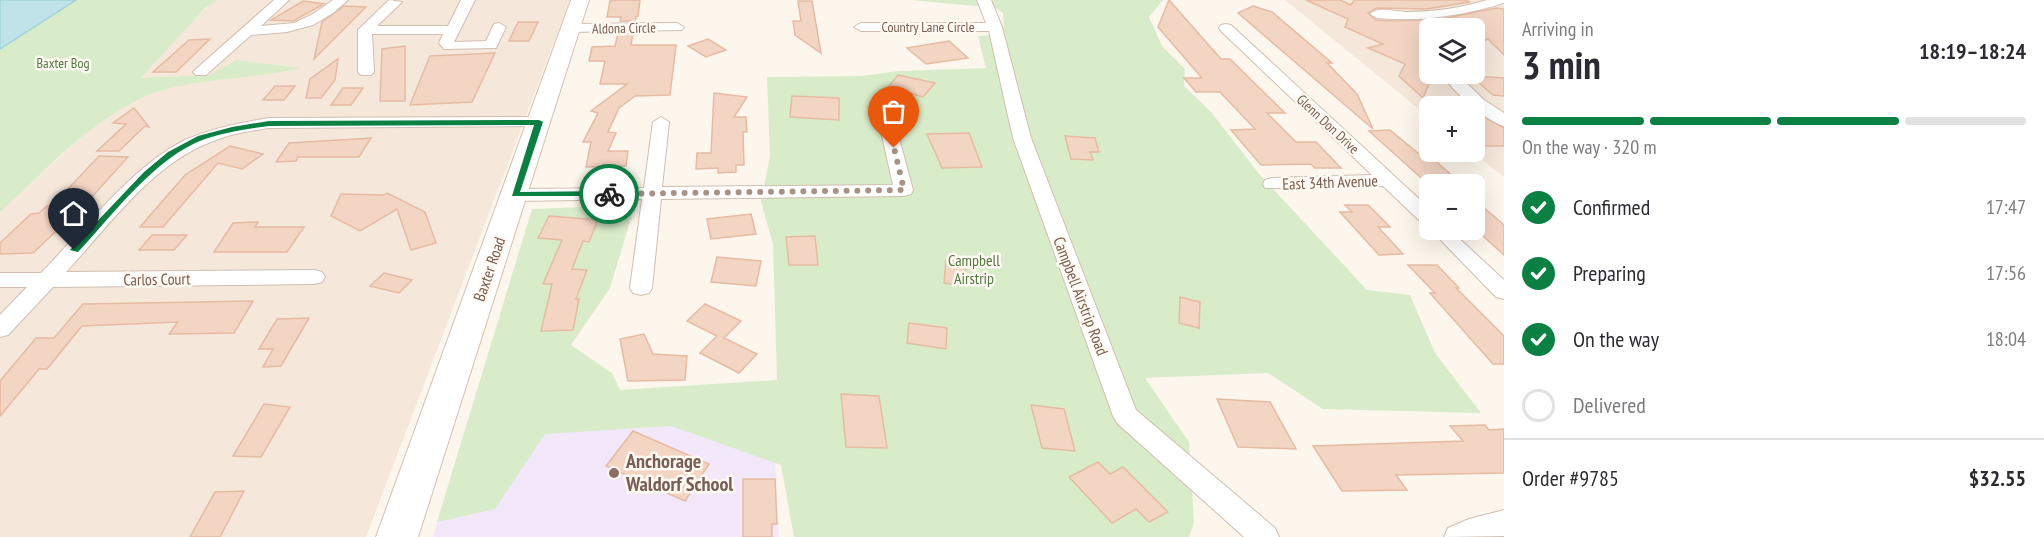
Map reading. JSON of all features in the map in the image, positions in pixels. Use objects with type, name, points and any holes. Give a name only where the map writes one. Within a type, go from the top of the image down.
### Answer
[{"type":"street","points":[[201,72],[282,0]]},
{"type":"street","points":[[247,31],[292,29],[308,24],[341,0]]},
{"type":"street","points":[[468,0],[451,30],[446,43],[449,46],[491,45],[499,27]]},
{"type":"street","name":"Baxter Road","points":[[397,537],[580,0]]},
{"type":"street","name":"Campbell Airstrip Road","points":[[984,0],[995,27],[1022,138],[1126,416],[1254,534]]},
{"type":"street","points":[[1377,15],[1413,18],[1438,15],[1501,0]]},
{"type":"street","points":[[366,72],[365,30],[395,2]]},
{"type":"street","name":"Aldona Circle","points":[[570,28],[677,27]]},
{"type":"street","name":"Country Lane Circle","points":[[861,27],[995,27]]},
{"type":"street","name":"Glenn Don Drive","points":[[1226,28],[1419,210]]},
{"type":"street","points":[[365,30],[451,30]]},
{"type":"street","points":[[1459,84],[1478,103],[1504,121]]},
{"type":"street","points":[[0,328],[147,174],[171,154],[201,138],[232,129],[269,123],[539,122]]},
{"type":"street","points":[[641,288],[661,122]]},
{"type":"street","points":[[515,195],[904,190],[888,127]]},
{"type":"street","name":"East 34th Avenue","points":[[1272,184],[1388,180]]},
{"type":"street","points":[[1449,240],[1504,292]]},
{"type":"street","name":"Carlos Court","points":[[0,280],[314,277]]},
{"type":"street","points":[[1458,537],[1504,523]]},
{"type":"shaded area","points":[[215,0],[570,0],[366,537],[0,537],[0,210],[148,78],[129,77]]},
{"type":"shaded area","points":[[1285,0],[1504,0],[1504,177],[1485,162],[1485,96],[1419,96],[1419,109]]},
{"type":"shaded area","name":"Anchorage Waldorf School","points":[[773,417],[779,537],[433,537],[467,423]]},
{"type":"green space","name":"Baxter Bog","points":[[0,0],[218,0],[205,8],[141,78],[210,75],[236,60],[301,68],[178,86],[128,105],[82,137],[0,212]]},
{"type":"green space","name":"Campbell Airstrip","points":[[911,0],[1163,0],[1149,17],[1162,46],[1185,69],[1184,86],[1211,112],[1260,175],[1367,290],[1410,295],[1435,353],[1481,413],[1323,409],[1268,373],[1145,378],[1189,442],[1194,522],[1189,537],[794,537],[781,465],[671,426],[545,434],[495,509],[437,522],[532,209],[635,205],[610,288],[571,345],[612,373],[620,390],[777,380],[773,244],[761,202],[770,156],[767,77],[861,76],[899,71],[986,68],[978,36],[1004,34],[1003,13],[996,8]]},
{"type":"water","name":"Baxter Bog","points":[[0,0],[76,0],[0,49]]},
{"type":"building","points":[[640,0],[635,21],[620,21],[621,17],[607,17],[610,1]]},
{"type":"building","points":[[1169,0],[1221,59],[1230,59],[1285,113],[1267,113],[1296,142],[1316,142],[1341,168],[1315,168],[1311,164],[1261,165],[1231,130],[1255,129],[1220,92],[1196,92],[1184,78],[1202,78],[1158,27]]},
{"type":"building","points":[[1306,0],[1340,0],[1351,5],[1354,0],[1464,0],[1470,2],[1427,9],[1377,8],[1368,13],[1376,20],[1419,20],[1419,84],[1429,84],[1424,96],[1421,96],[1399,76],[1405,64],[1368,48],[1383,44],[1345,27],[1348,19]]},
{"type":"building","points":[[303,1],[324,4],[293,21],[271,20]]},
{"type":"building","points":[[798,1],[812,1],[821,53],[795,35],[793,21],[801,21]]},
{"type":"building","points":[[344,6],[366,7],[314,59],[322,22]]},
{"type":"building","points":[[1253,6],[1272,12],[1332,63],[1327,63],[1357,94],[1373,129],[1238,13]]},
{"type":"building","points":[[1496,8],[1504,9],[1504,55],[1488,39],[1485,40],[1485,18],[1446,18]]},
{"type":"building","points":[[518,22],[538,22],[529,41],[509,41]]},
{"type":"building","points":[[618,33],[633,33],[631,45],[676,45],[670,95],[635,96],[619,108],[608,132],[616,133],[608,151],[628,151],[626,166],[586,167],[591,142],[583,142],[598,113],[591,111],[627,84],[600,84],[605,61],[589,61],[592,47],[615,46]]},
{"type":"building","points":[[210,39],[176,72],[153,72],[189,40]]},
{"type":"building","points":[[708,39],[726,50],[706,57],[688,46]]},
{"type":"building","points":[[949,41],[968,58],[926,64],[907,48]]},
{"type":"building","points":[[405,46],[405,101],[380,101],[382,49]]},
{"type":"building","points":[[495,53],[472,102],[410,105],[430,56]]},
{"type":"building","points":[[338,59],[335,80],[321,98],[306,98],[310,79]]},
{"type":"building","points":[[898,75],[935,83],[923,97],[888,87]]},
{"type":"building","points":[[1485,77],[1504,78],[1504,96],[1493,95],[1480,84],[1485,84]]},
{"type":"building","points":[[275,86],[295,86],[284,100],[263,100]]},
{"type":"building","points":[[343,88],[363,88],[351,105],[331,105]]},
{"type":"building","points":[[714,93],[747,97],[734,117],[746,117],[747,132],[743,132],[744,165],[736,165],[736,172],[718,173],[718,168],[696,169],[697,153],[711,153]]},
{"type":"building","points":[[792,96],[839,98],[839,120],[790,117]]},
{"type":"building","points":[[134,108],[149,127],[145,126],[119,151],[97,151],[126,124],[113,123]]},
{"type":"building","points":[[1485,117],[1504,128],[1504,146],[1485,146]]},
{"type":"building","points":[[1390,130],[1419,154],[1419,162],[1437,162],[1450,174],[1419,174],[1419,176],[1369,131]]},
{"type":"building","points":[[969,133],[982,167],[942,168],[927,134]]},
{"type":"building","points":[[1065,136],[1095,138],[1099,152],[1090,152],[1093,160],[1071,159]]},
{"type":"building","points":[[371,138],[359,157],[298,157],[296,161],[276,162],[289,143]]},
{"type":"building","points":[[230,146],[263,154],[242,169],[218,163],[163,227],[140,227],[185,175]]},
{"type":"building","points":[[99,156],[128,157],[90,199],[33,253],[0,254],[0,243],[31,214],[39,213],[47,206],[52,206]]},
{"type":"building","points":[[387,193],[425,212],[436,243],[411,250],[397,209],[360,231],[331,216],[341,194],[384,195]]},
{"type":"building","points":[[1345,205],[1368,205],[1390,227],[1378,227],[1403,254],[1379,255],[1340,212],[1352,212]]},
{"type":"building","points":[[1485,209],[1504,225],[1504,255],[1485,238]]},
{"type":"building","points":[[751,214],[756,234],[711,239],[707,219]]},
{"type":"building","points":[[549,216],[598,220],[589,242],[583,241],[572,269],[587,270],[576,299],[579,299],[573,330],[541,331],[552,284],[543,284],[562,240],[538,238]]},
{"type":"building","points":[[258,222],[255,227],[304,227],[287,252],[214,252],[233,223]]},
{"type":"building","points":[[152,235],[187,235],[174,250],[139,250]]},
{"type":"building","points":[[815,236],[818,265],[789,265],[786,237]]},
{"type":"building","points":[[717,257],[761,261],[756,286],[711,282]]},
{"type":"building","points":[[946,260],[966,263],[965,286],[944,283]]},
{"type":"building","points":[[1408,265],[1437,265],[1459,288],[1456,288],[1504,336],[1504,364],[1493,364],[1430,293],[1435,293]]},
{"type":"building","points":[[384,273],[412,280],[399,293],[370,286]]},
{"type":"building","points":[[1180,297],[1200,302],[1199,328],[1179,323]]},
{"type":"building","points":[[253,301],[234,333],[169,334],[178,322],[82,326],[47,369],[39,369],[0,416],[0,381],[36,338],[54,338],[83,304]]},
{"type":"building","points":[[705,304],[741,321],[724,338],[757,354],[739,373],[700,353],[717,336],[687,321]]},
{"type":"building","points":[[309,318],[281,366],[263,367],[273,349],[259,349],[277,319]]},
{"type":"building","points":[[909,323],[947,328],[946,349],[907,343]]},
{"type":"building","points":[[644,334],[653,354],[687,356],[685,380],[628,381],[620,339]]},
{"type":"building","points":[[841,394],[879,396],[887,448],[846,447]]},
{"type":"building","points":[[1217,399],[1270,402],[1296,449],[1238,447]]},
{"type":"building","points":[[264,404],[290,407],[261,457],[233,456]]},
{"type":"building","points":[[1031,405],[1064,409],[1075,451],[1042,448]]},
{"type":"building","points":[[1485,425],[1489,430],[1504,429],[1504,473],[1396,475],[1407,490],[1342,491],[1313,446],[1463,441],[1450,426]]},
{"type":"building","points":[[633,431],[709,464],[685,501],[606,466]]},
{"type":"building","points":[[1098,462],[1110,474],[1123,467],[1168,512],[1149,522],[1136,509],[1112,523],[1069,477]]},
{"type":"building","points":[[743,479],[775,479],[777,524],[772,524],[772,537],[743,537]]},
{"type":"building","points":[[244,491],[220,537],[190,537],[215,492]]},
{"type":"way so far","points":[[609,194],[904,190],[894,148]]},
{"type":"place","name":"Anchorage Waldorf School","points":[[614,473]]},
{"type":"route","points":[[74,250],[147,174],[171,154],[201,138],[232,129],[269,123],[539,122],[515,195],[609,194]]}]
